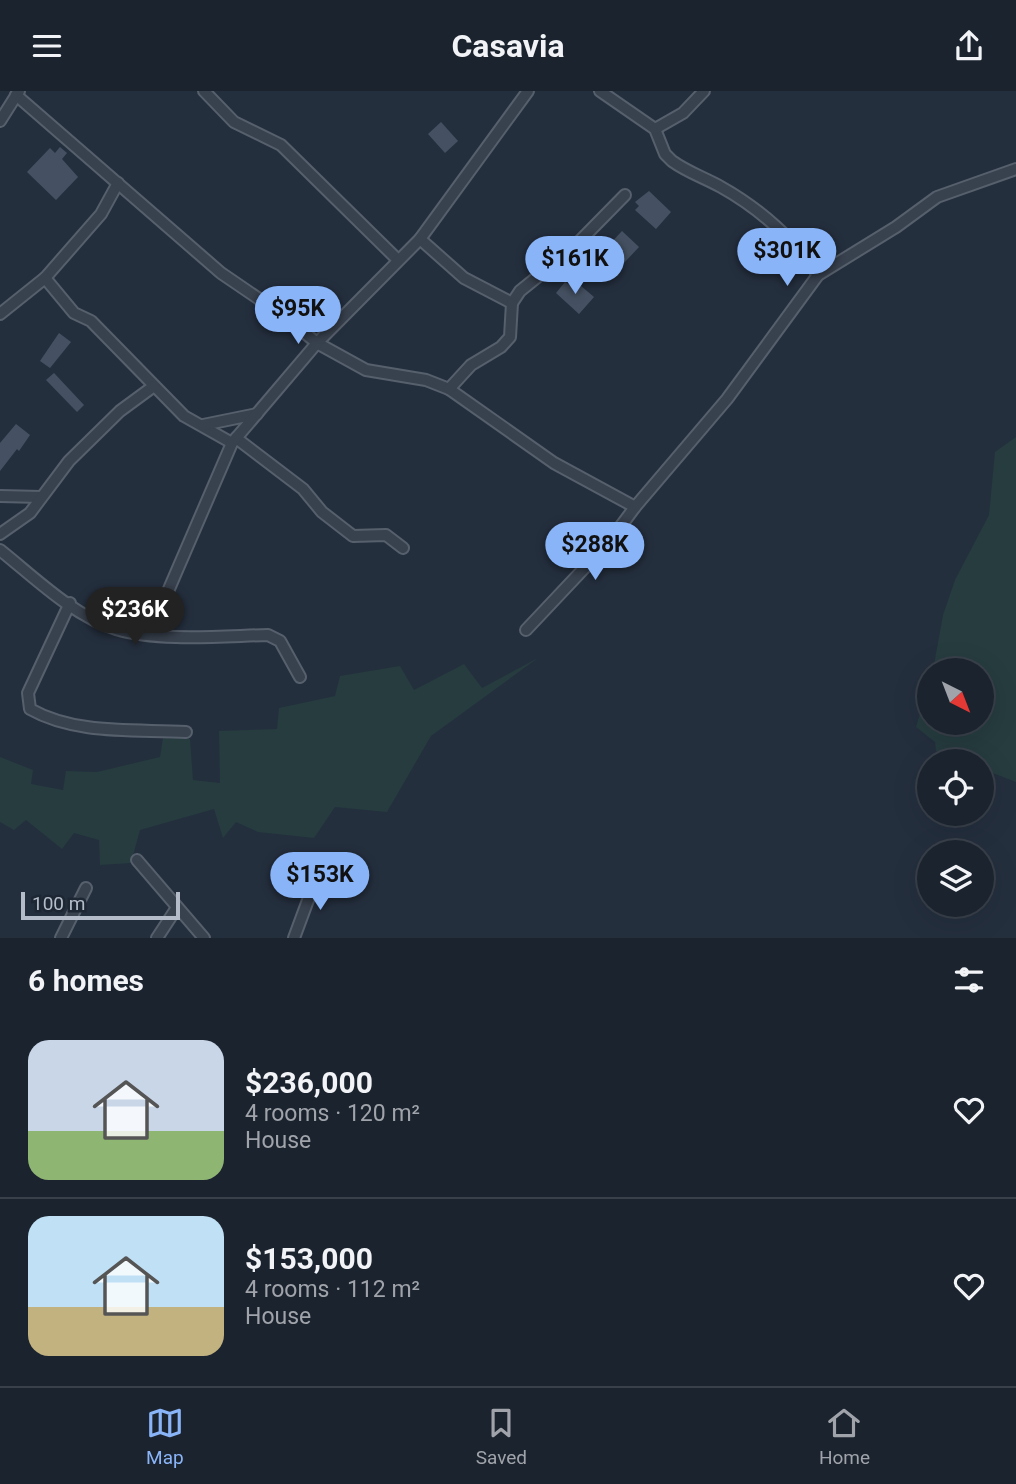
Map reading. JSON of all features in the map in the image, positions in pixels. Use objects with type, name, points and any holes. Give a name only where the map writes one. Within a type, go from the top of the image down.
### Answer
[{"type":"street","points":[[204,91],[234,122],[281,145],[398,260]]},
{"type":"street","points":[[150,633],[234,440],[317,343],[421,239],[528,91]]},
{"type":"street","points":[[600,91],[654,129],[665,154],[672,161],[724,189],[776,225],[802,251],[818,275]]},
{"type":"street","points":[[654,129],[683,113],[704,91]]},
{"type":"street","points":[[0,121],[18,93],[220,273],[293,322],[317,343],[366,370],[426,380],[449,389],[554,463],[635,507]]},
{"type":"street","points":[[526,631],[593,561],[727,399],[818,275],[896,227],[937,197],[1016,169]]},
{"type":"street","points":[[0,314],[45,278],[101,214],[118,183]]},
{"type":"street","points":[[449,389],[471,365],[501,347],[510,337],[512,303],[520,291],[572,249],[625,195]]},
{"type":"street","points":[[421,239],[464,278],[512,303]]},
{"type":"street","points":[[45,278],[74,313],[91,321],[184,416],[234,440],[303,489],[322,512],[353,536],[386,535],[403,548]]},
{"type":"street","points":[[0,534],[30,513],[68,461],[120,411],[154,386]]},
{"type":"street","points":[[203,425],[257,414]]},
{"type":"street","points":[[0,496],[41,497]]},
{"type":"street","points":[[0,549],[69,603],[117,629],[188,637],[268,635],[280,641],[300,677]]},
{"type":"street","points":[[69,603],[28,693],[30,709],[50,720],[73,726],[186,732]]},
{"type":"street","points":[[137,860],[176,909],[204,938]]},
{"type":"street","points":[[294,938],[317,876]]},
{"type":"street","points":[[61,938],[86,888]]},
{"type":"street","points":[[157,938],[176,909]]},
{"type":"green space","points":[[1016,437],[1016,782],[994,774],[994,749],[936,749],[935,742],[926,735],[994,735],[994,658],[935,658],[943,615],[955,580],[989,515],[995,452]]},
{"type":"green space","points":[[538,658],[431,736],[387,812],[335,807],[314,838],[258,832],[236,822],[223,838],[214,809],[140,830],[131,863],[100,865],[99,840],[74,833],[62,849],[26,820],[14,830],[0,822],[0,757],[33,770],[31,784],[63,790],[66,771],[97,772],[160,757],[163,738],[190,739],[193,780],[220,783],[219,731],[277,729],[279,708],[335,696],[340,676],[400,666],[414,690],[464,664],[482,688]]},
{"type":"building","points":[[441,122],[458,141],[445,153],[428,134]]},
{"type":"building","points":[[60,147],[67,153],[62,159],[78,177],[56,200],[27,172],[50,148],[55,153]]},
{"type":"building","points":[[649,191],[671,212],[656,229],[635,210],[639,206],[635,202]]},
{"type":"building","points":[[622,231],[639,247],[624,263],[607,247]]},
{"type":"building","points":[[574,280],[594,297],[579,314],[556,293],[565,282],[570,285]]},
{"type":"building","points":[[59,333],[71,342],[50,368],[40,361]]},
{"type":"building","points":[[54,373],[84,405],[77,412],[46,380]]},
{"type":"building","points":[[16,424],[30,435],[0,471],[0,443]]}]
